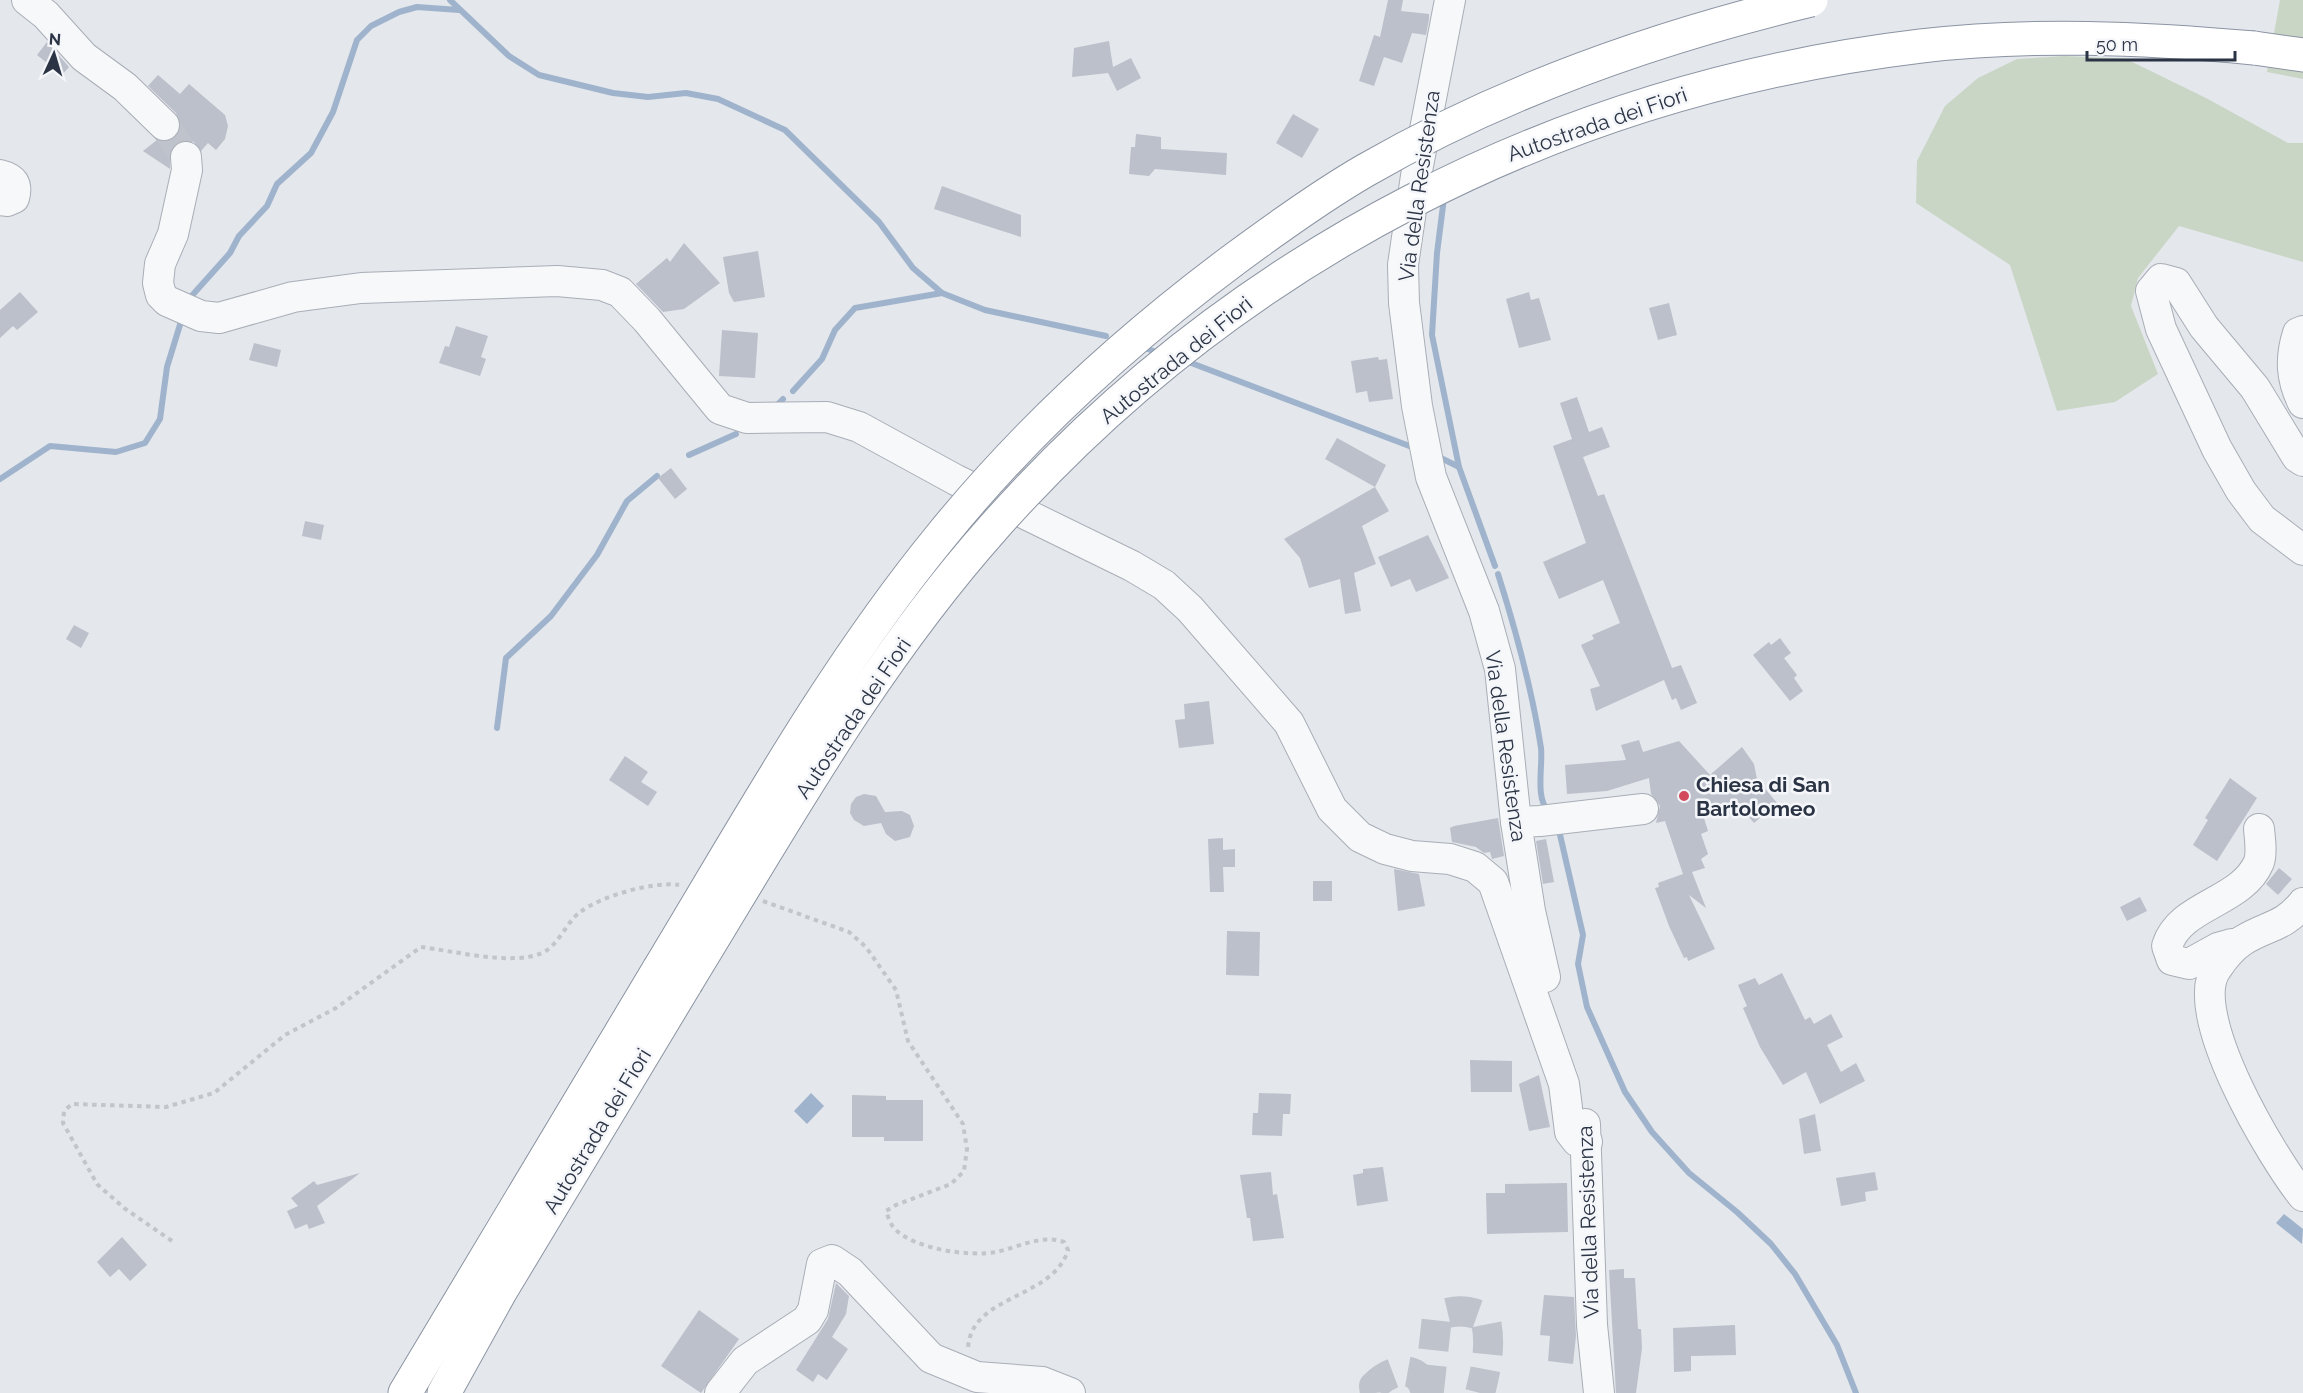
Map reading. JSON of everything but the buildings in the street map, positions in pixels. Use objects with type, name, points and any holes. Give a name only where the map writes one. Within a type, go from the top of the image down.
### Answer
[{"type":"highway","name":"Autostrada dei Fiori","points":[[444,1393],[799,738],[869,632],[940,537],[1011,455],[1096,370],[1169,307],[1276,229],[1365,170],[1489,107],[1561,76],[1665,39],[1811,0]]},
{"type":"highway","name":"Autostrada dei Fiori","points":[[405,1393],[672,976],[930,605],[992,529],[1055,462],[1133,389],[1281,278],[1362,227],[1433,189],[1523,147],[1628,109],[1750,76],[1833,58],[1925,45],[2052,38],[2150,38],[2303,55]]},
{"type":"street","points":[[27,0],[46,15],[84,57],[125,87],[164,125]]},
{"type":"street","name":"Via della Resistenza","points":[[1450,0],[1413,199],[1403,265],[1404,303],[1417,406],[1431,477],[1484,611],[1500,669],[1528,822],[1530,911],[1556,1021],[1576,1068],[1582,1097],[1587,1142],[1592,1313],[1599,1393]]},
{"type":"street","points":[[186,157],[187,170],[173,234],[160,264],[158,283],[161,295],[167,300],[201,316],[219,318],[293,297],[361,288],[557,281],[602,285],[620,292],[647,320],[720,409],[747,418],[827,417],[859,427],[956,480],[1164,585],[1190,609],[1289,723],[1332,809],[1360,837],[1385,849],[1412,856],[1450,859],[1476,867],[1493,882],[1564,1084],[1570,1132],[1577,1141],[1587,1142]]},
{"type":"street","points":[[0,175],[9,177],[15,182],[16,190],[14,198],[7,201],[0,200]]},
{"type":"street","points":[[2303,461],[2297,457],[2255,388],[2204,327],[2176,283],[2161,279],[2151,291],[2162,329],[2217,449],[2241,491],[2262,519],[2303,550]]},
{"type":"street","points":[[2303,331],[2298,333],[2291,354],[2295,387],[2303,403]]},
{"type":"street","points":[[1528,822],[1643,809]]},
{"type":"street","points":[[2259,829],[2259,861],[2237,890],[2212,903],[2170,934],[2167,946],[2172,960],[2189,964],[2218,948],[2241,942],[2291,918],[2303,903]]},
{"type":"street","points":[[2241,942],[2215,970],[2210,998],[2215,1025],[2225,1061],[2244,1102],[2290,1179],[2303,1196]]},
{"type":"street","points":[[720,1393],[745,1361],[807,1320],[813,1310],[822,1264],[832,1260],[850,1272],[931,1358],[977,1377],[1042,1382],[1070,1393]]},
{"type":"green space","points":[[2280,0],[2303,0],[2303,79],[2267,72]]},
{"type":"green space","points":[[2065,56],[2126,59],[2206,98],[2288,143],[2303,143],[2303,262],[2179,226],[2138,278],[2131,306],[2158,374],[2115,402],[2057,411],[2010,265],[1916,203],[1917,161],[1945,106],[1978,78],[2017,59]]},
{"type":"water","points":[[811,1093],[824,1106],[807,1124],[794,1111]]},
{"type":"water","points":[[2284,1214],[2303,1229],[2302,1244],[2276,1223]]},
{"type":"waterway","points":[[450,0],[509,56],[539,75],[613,93],[648,97],[686,93],[718,99],[785,130],[879,222],[913,268],[942,293],[985,310],[1106,336]]},
{"type":"waterway","points":[[188,300],[230,253],[239,236],[267,206],[277,184],[311,153],[333,112],[357,40],[371,26],[399,12],[417,7],[459,10]]},
{"type":"waterway","points":[[1444,198],[1437,253],[1432,335],[1459,467],[1495,566]]},
{"type":"waterway","points":[[793,391],[822,359],[835,330],[855,308],[942,293]]},
{"type":"waterway","points":[[0,479],[50,446],[116,452],[145,443],[160,419],[167,367],[183,315]]},
{"type":"waterway","points":[[1145,348],[1162,354]]},
{"type":"waterway","points":[[1186,361],[1412,447]]},
{"type":"waterway","points":[[774,408],[783,399]]},
{"type":"waterway","points":[[689,455],[736,434]]},
{"type":"waterway","points":[[1437,456],[1459,467]]},
{"type":"waterway","points":[[497,728],[506,658],[551,616],[597,555],[627,501],[657,476]]},
{"type":"waterway","points":[[1498,574],[1533,704],[1541,748],[1542,798],[1548,811]]},
{"type":"waterway","points":[[1558,826],[1583,935],[1578,964],[1587,1007],[1625,1092],[1652,1132],[1689,1173],[1737,1212],[1771,1244],[1795,1274],[1837,1345],[1856,1393]]},
{"type":"tunnel","points":[[164,125],[186,157]]},
{"type":"tunnel","points":[[1425,1393],[1429,1390],[1437,1317],[1461,1312],[1474,1313],[1485,1318],[1488,1346],[1480,1393]]},
{"type":"tunnel","points":[[1375,1393],[1374,1386],[1381,1380],[1404,1371],[1417,1376],[1426,1393]]},
{"type":"place","name":"Chiesa di San Bartolomeo","points":[[1684,796]]}]
